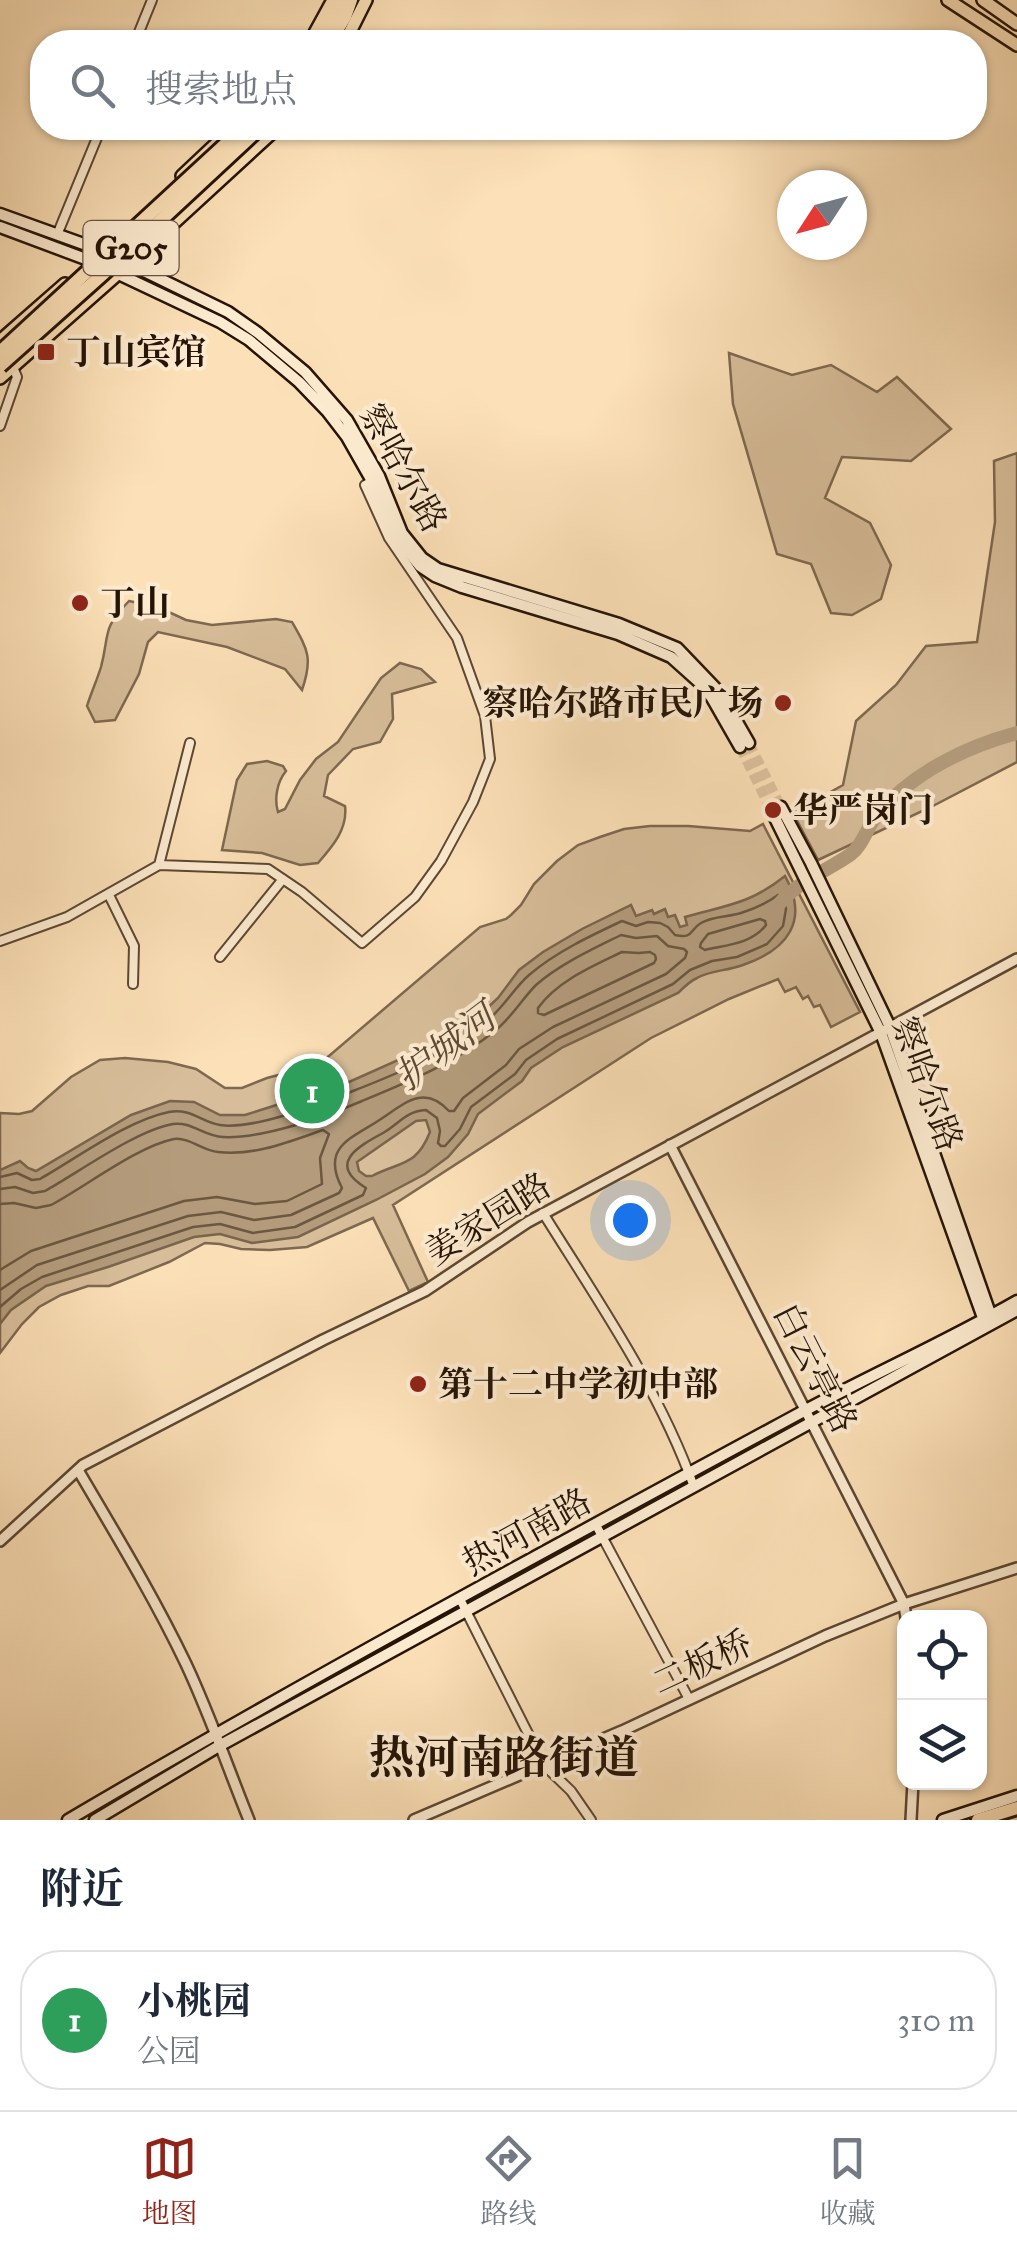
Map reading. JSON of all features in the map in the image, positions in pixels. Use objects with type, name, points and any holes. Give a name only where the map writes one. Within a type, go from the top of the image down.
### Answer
[{"type":"highway","points":[[322,30],[336,12],[336,0]]},
{"type":"highway","points":[[338,30],[351,0]]},
{"type":"highway","name":"G205","points":[[0,352],[230,140]]},
{"type":"highway","name":"G205","points":[[6,366],[247,140]]},
{"type":"highway","points":[[978,1820],[1017,1808]]},
{"type":"main road","points":[[351,30],[366,0]]},
{"type":"main road","points":[[948,0],[1017,45]]},
{"type":"main road","points":[[982,0],[1017,24]]},
{"type":"main road","points":[[0,341],[220,140]]},
{"type":"main road","points":[[0,378],[6,366],[130,264],[264,140]]},
{"type":"main road","name":"察哈尔路","points":[[0,214],[103,250],[228,312],[258,333],[321,388],[347,420],[376,478],[396,537],[426,570],[462,586],[640,642],[672,657],[700,682],[745,745]]},
{"type":"main road","name":"察哈尔路","points":[[0,226],[91,261],[220,322],[271,358],[327,411],[376,478]]},
{"type":"main road","name":"察哈尔路","points":[[777,810],[885,1030],[988,1321]]},
{"type":"main road","name":"热河南路","points":[[96,1820],[219,1746],[811,1423],[1017,1301]]},
{"type":"main road","name":"热河南路","points":[[68,1820],[216,1733],[806,1410],[1017,1310]]},
{"type":"main road","points":[[943,1820],[1017,1796]]},
{"type":"street","points":[[140,30],[152,0]]},
{"type":"street","points":[[57,236],[95,140]]},
{"type":"street","points":[[0,426],[17,377],[6,366]]},
{"type":"street","points":[[0,941],[67,917],[159,865],[268,869],[362,943],[416,897],[473,802],[490,759],[485,716],[457,638],[389,538],[365,485],[376,478]]},
{"type":"street","points":[[159,865],[190,743]]},
{"type":"street","points":[[220,957],[283,879]]},
{"type":"street","points":[[108,894],[134,946],[133,984]]},
{"type":"street","name":"姜家园路","points":[[0,1541],[78,1470],[425,1291],[543,1214],[1017,959]]},
{"type":"street","name":"白云亭路","points":[[670,1145],[905,1610]]},
{"type":"street","points":[[543,1214],[654,1396],[694,1486]]},
{"type":"street","points":[[78,1470],[177,1647],[249,1820]]},
{"type":"street","points":[[596,1525],[689,1699]]},
{"type":"street","name":"二板桥","points":[[414,1820],[825,1636],[904,1604],[1017,1568]]},
{"type":"street","points":[[460,1600],[544,1765],[571,1791],[592,1820]]},
{"type":"street","points":[[912,1820],[913,1790]]},
{"type":"shaded area","points":[[729,353],[792,375],[831,365],[877,392],[897,377],[951,429],[911,461],[842,457],[825,498],[870,523],[891,565],[881,599],[852,615],[831,613],[811,564],[777,554],[733,404]]},
{"type":"shaded area","points":[[1017,453],[1017,762],[818,860],[793,813],[843,785],[856,721],[896,685],[926,646],[977,642],[995,522],[994,461]]},
{"type":"shaded area","points":[[129,601],[212,625],[276,619],[292,622],[307,654],[302,690],[285,669],[227,647],[158,632],[148,642],[139,674],[115,720],[95,722],[87,706],[110,626]]},
{"type":"shaded area","points":[[400,663],[421,669],[435,682],[392,694],[393,719],[380,742],[353,749],[328,775],[324,796],[345,806],[345,814],[338,837],[318,863],[300,865],[262,853],[222,850],[237,780],[247,764],[267,761],[283,766],[286,771],[278,785],[276,802],[278,812],[285,809],[316,759],[338,742],[381,678]]},
{"type":"shaded area","points":[[763,824],[860,1012],[831,1027],[820,1005],[814,1007],[808,996],[803,999],[796,987],[785,992],[778,979],[651,1038],[393,1205],[428,1282],[409,1291],[373,1218],[307,1247],[241,1249],[205,1243],[109,1286],[88,1286],[61,1295],[39,1307],[0,1353],[0,1113],[32,1111],[71,1077],[100,1060],[168,1062],[196,1069],[225,1088],[242,1088],[313,1066],[480,927],[511,915],[534,884],[578,845],[624,829],[650,826],[750,831]]},
{"type":"water","name":"护城河","points":[[785,876],[792,892],[794,920],[790,932],[772,951],[743,965],[702,975],[678,993],[563,1047],[531,1068],[522,1081],[478,1114],[468,1134],[448,1157],[425,1174],[298,1237],[252,1243],[220,1234],[194,1237],[46,1286],[11,1310],[0,1324],[0,1170],[20,1161],[36,1171],[131,1115],[170,1101],[194,1102],[220,1115],[245,1115],[349,1082],[464,1026],[498,998],[519,970],[543,952],[631,905],[636,916],[665,909],[668,917],[675,915],[680,927],[687,925],[685,917],[738,903]],"holes":[[[426,1120],[430,1132],[419,1152],[407,1162],[372,1176],[359,1171],[357,1162],[416,1121]]]},
{"type":"waterway","points":[[780,903],[805,882],[851,854],[877,815],[906,786],[959,754],[1017,733]]},
{"type":"tunnel","points":[[749,743],[781,807]]},
{"type":"tunnel","points":[[740,747],[773,814]]},
{"type":"place","name":"丁山宾馆","points":[[46,352]]},
{"type":"place","name":"丁山","points":[[80,603]]},
{"type":"place","name":"察哈尔路市民广场","points":[[783,703]]},
{"type":"place","name":"华严岗门","points":[[773,810]]},
{"type":"place","name":"小桃园","points":[[312,1091]]},
{"type":"place","name":"第十二中学初中部","points":[[418,1384]]},
{"type":"district","name":"热河南路街道","points":[[504,1757]]}]
